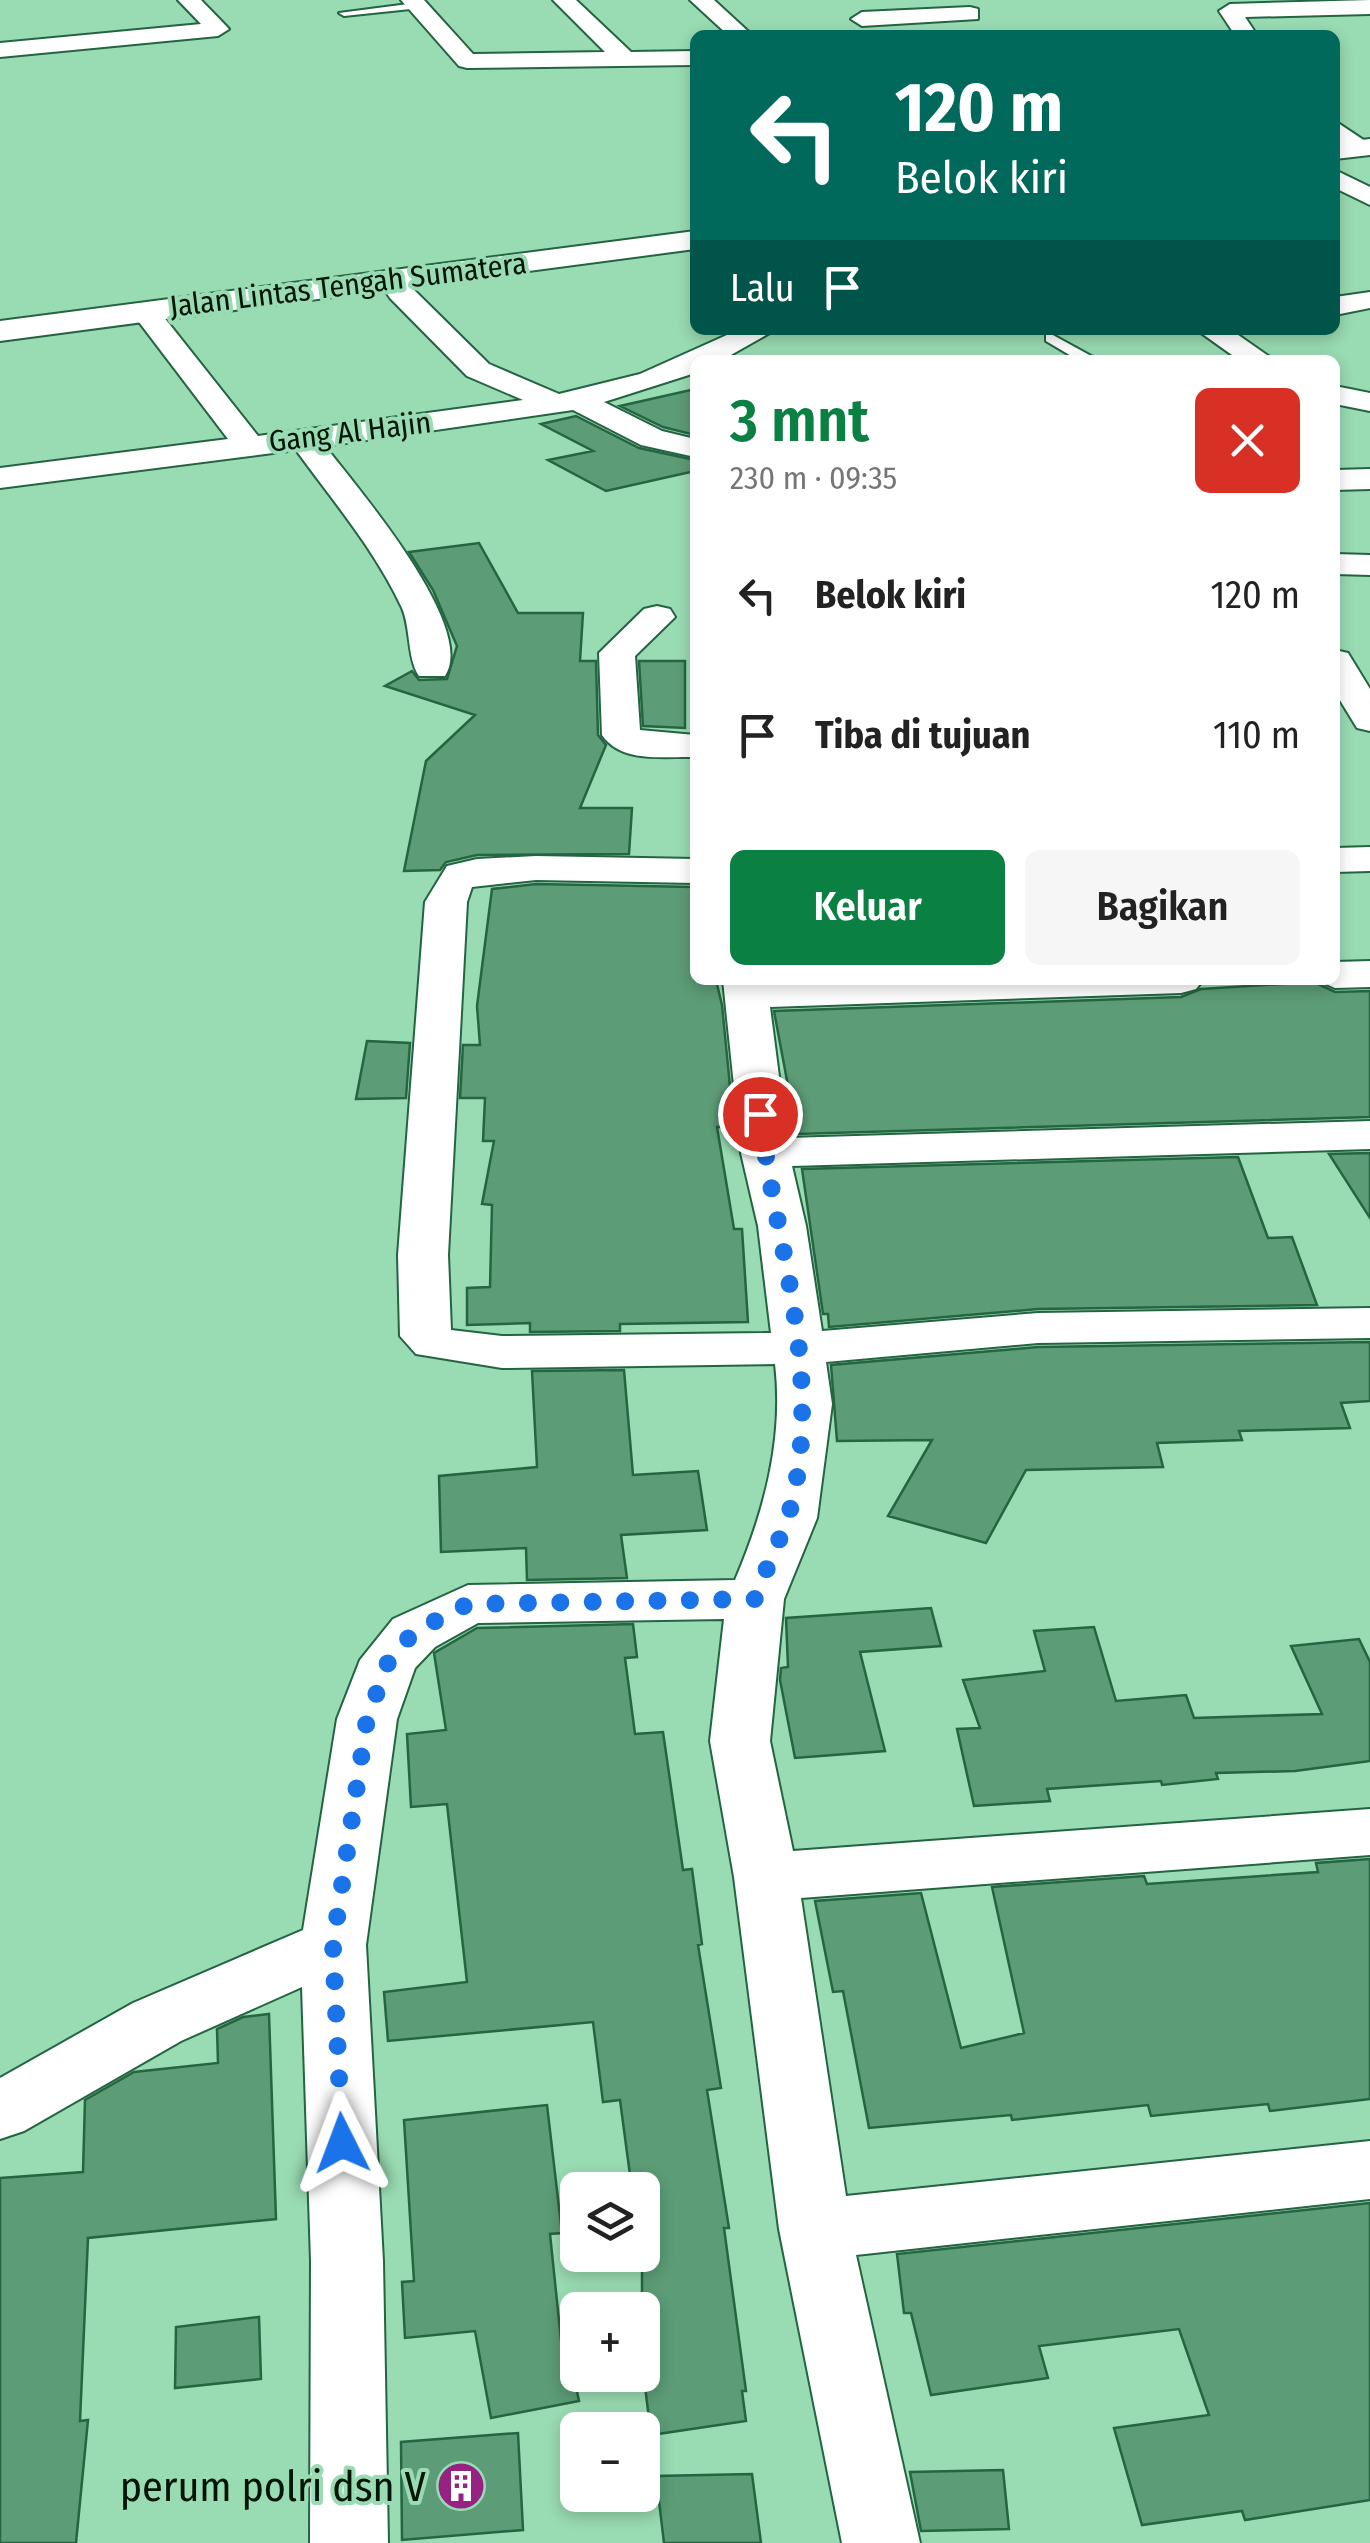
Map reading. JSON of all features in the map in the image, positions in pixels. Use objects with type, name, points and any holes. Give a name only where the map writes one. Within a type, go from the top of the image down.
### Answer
[{"type":"highway","name":"Jalan Lintas Tengah Sumatera","points":[[0,342],[400,292],[686,247]]},
{"type":"highway","name":"Jalan Lintas Tengah Sumatera","points":[[0,331],[686,247]]},
{"type":"street","points":[[0,50],[218,29],[189,0]]},
{"type":"street","points":[[564,0],[625,59]]},
{"type":"street","points":[[701,0],[735,30]]},
{"type":"street","points":[[414,3],[467,61],[690,58]]},
{"type":"street","points":[[1243,30],[1230,12],[1370,8]]},
{"type":"street","points":[[116,10],[142,38]]},
{"type":"street","points":[[863,21],[970,14]]},
{"type":"street","points":[[1340,133],[1359,152]]},
{"type":"street","points":[[1340,181],[1370,197]]},
{"type":"street","points":[[400,292],[478,370],[652,438],[690,447]]},
{"type":"street","points":[[1340,305],[1370,300]]},
{"type":"street","points":[[154,322],[248,444]]},
{"type":"street","name":"Gang Al Hajin","points":[[710,355],[752,335]]},
{"type":"street","points":[[1219,335],[1252,355]]},
{"type":"street","name":"Gang Al Hajin","points":[[0,478],[487,416],[652,380],[690,364]]},
{"type":"street","points":[[1340,386],[1370,381]]},
{"type":"street","points":[[1340,397],[1370,402]]},
{"type":"street","points":[[304,440],[391,560],[424,618],[434,642],[432,668]]},
{"type":"street","points":[[1340,480],[1370,479]]},
{"type":"street","points":[[1340,564],[1370,565]]},
{"type":"street","points":[[657,617],[617,653],[621,735],[635,744],[690,746]]},
{"type":"street","points":[[1340,660],[1370,658]]},
{"type":"street","points":[[1340,669],[1370,720]]},
{"type":"street","points":[[1340,860],[1370,859]]},
{"type":"street","points":[[690,871],[500,870],[462,875],[454,883],[446,902],[423,1255],[426,1336],[444,1347],[482,1351],[801,1348],[1038,1328],[1370,1323]]},
{"type":"street","points":[[1340,975],[1370,974]]},
{"type":"street","points":[[870,985],[746,987],[765,1153],[782,1226],[806,1404],[788,1518],[755,1599],[740,1741],[766,1877],[815,2229],[880,2543]]},
{"type":"street","points":[[765,1153],[1370,1135]]},
{"type":"street","points":[[349,2543],[348,2262],[333,1945],[367,1719],[389,1660],[414,1632],[468,1604],[755,1599]]},
{"type":"street","points":[[766,1877],[1370,1832]]},
{"type":"street","points":[[0,2111],[157,2022],[333,1945]]},
{"type":"street","points":[[815,2229],[1370,2170]]},
{"type":"lane","points":[[344,13],[414,3]]},
{"type":"lane","points":[[1051,338],[1080,355]]},
{"type":"building","points":[[690,390],[690,434],[663,427],[620,406]]},
{"type":"building","points":[[576,416],[639,448],[690,459],[690,472],[606,491],[548,460],[593,451],[541,424]]},
{"type":"building","points":[[479,543],[518,613],[583,613],[580,661],[596,661],[598,735],[606,745],[580,808],[632,808],[629,854],[477,855],[446,862],[440,870],[404,871],[426,761],[475,715],[385,686],[412,671],[419,680],[447,679],[457,646],[433,590],[409,552]]},
{"type":"building","points":[[639,661],[685,661],[685,728],[643,726]]},
{"type":"building","points":[[536,884],[690,887],[690,985],[717,985],[722,1005],[734,1127],[717,1127],[734,1229],[742,1229],[748,1322],[620,1324],[620,1331],[530,1332],[530,1323],[467,1325],[467,1288],[490,1287],[492,1205],[482,1204],[494,1141],[483,1141],[485,1098],[460,1098],[463,1045],[480,1045],[477,1006],[492,889]]},
{"type":"building","points":[[1320,985],[1335,992],[1370,991],[1370,1117],[797,1134],[774,1011],[1181,997],[1201,989]]},
{"type":"building","points":[[367,1041],[410,1043],[406,1098],[356,1099]]},
{"type":"building","points":[[1370,1153],[1370,1218],[1329,1154]]},
{"type":"building","points":[[1238,1157],[1268,1238],[1292,1237],[1317,1305],[1038,1309],[829,1327],[828,1314],[823,1314],[802,1169]]},
{"type":"building","points":[[1370,1342],[1370,1401],[1341,1403],[1350,1428],[1239,1431],[1242,1440],[1157,1443],[1163,1467],[1026,1470],[986,1543],[888,1516],[932,1440],[837,1441],[831,1365],[1038,1347]]},
{"type":"building","points":[[624,1370],[633,1475],[698,1471],[707,1530],[621,1535],[627,1578],[527,1580],[526,1548],[441,1552],[439,1476],[537,1467],[532,1371]]},
{"type":"building","points":[[931,1608],[941,1646],[860,1652],[885,1751],[795,1758],[780,1680],[781,1668],[788,1667],[786,1618]]},
{"type":"building","points":[[633,1624],[637,1657],[625,1658],[635,1734],[663,1732],[683,1870],[692,1869],[702,1944],[698,1945],[721,2088],[707,2090],[729,2228],[724,2228],[746,2391],[742,2391],[746,2421],[660,2434],[660,2412],[648,2412],[646,2392],[660,2392],[660,2292],[642,2292],[642,2272],[660,2272],[660,2172],[630,2172],[620,2100],[603,2102],[593,2022],[388,2041],[384,1992],[467,1982],[447,1804],[411,1807],[407,1734],[446,1730],[434,1653],[477,1628]]},
{"type":"building","points":[[1094,1627],[1116,1701],[1186,1695],[1194,1718],[1322,1714],[1291,1646],[1359,1639],[1370,1662],[1370,1761],[1295,1771],[1216,1773],[1218,1779],[1162,1785],[1161,1781],[1047,1789],[1050,1801],[974,1806],[957,1729],[980,1728],[963,1680],[1045,1671],[1034,1631]]},
{"type":"building","points":[[1370,1859],[1370,2099],[1270,2111],[1268,2104],[1151,2116],[1148,2105],[1012,2120],[1011,2115],[869,2128],[843,1991],[833,1992],[815,1901],[921,1893],[961,2048],[1024,2033],[992,1887],[1144,1876],[1147,1884],[1318,1872],[1316,1863]]},
{"type":"building","points":[[269,2014],[276,2219],[88,2238],[80,2421],[88,2420],[76,2543],[0,2543],[0,2178],[83,2172],[85,2100],[134,2072],[218,2063],[217,2029],[243,2017]]},
{"type":"building","points":[[547,2105],[560,2216],[560,2233],[550,2234],[560,2330],[560,2392],[577,2392],[579,2401],[491,2418],[475,2331],[405,2338],[402,2282],[414,2281],[404,2120]]},
{"type":"building","points":[[1370,2203],[1370,2500],[1245,2520],[1242,2511],[1142,2525],[1114,2428],[1209,2415],[1179,2329],[1039,2346],[1048,2378],[931,2395],[911,2313],[904,2313],[897,2254]]},
{"type":"building","points":[[259,2317],[261,2379],[175,2388],[176,2327]]},
{"type":"building","name":"perum polri dsn V","points":[[518,2433],[523,2530],[402,2540],[401,2442]]},
{"type":"building","points":[[1003,2470],[1009,2529],[921,2531],[910,2472]]},
{"type":"building","points":[[752,2474],[761,2543],[664,2543],[660,2476]]},
{"type":"place","name":"perum polri dsn V","points":[[461,2486]]},
{"type":"route","points":[[342,2143],[333,1945],[367,1719],[389,1660],[414,1632],[468,1604],[755,1599],[768,1559],[788,1518],[806,1404],[782,1226],[760,1114]]}]
